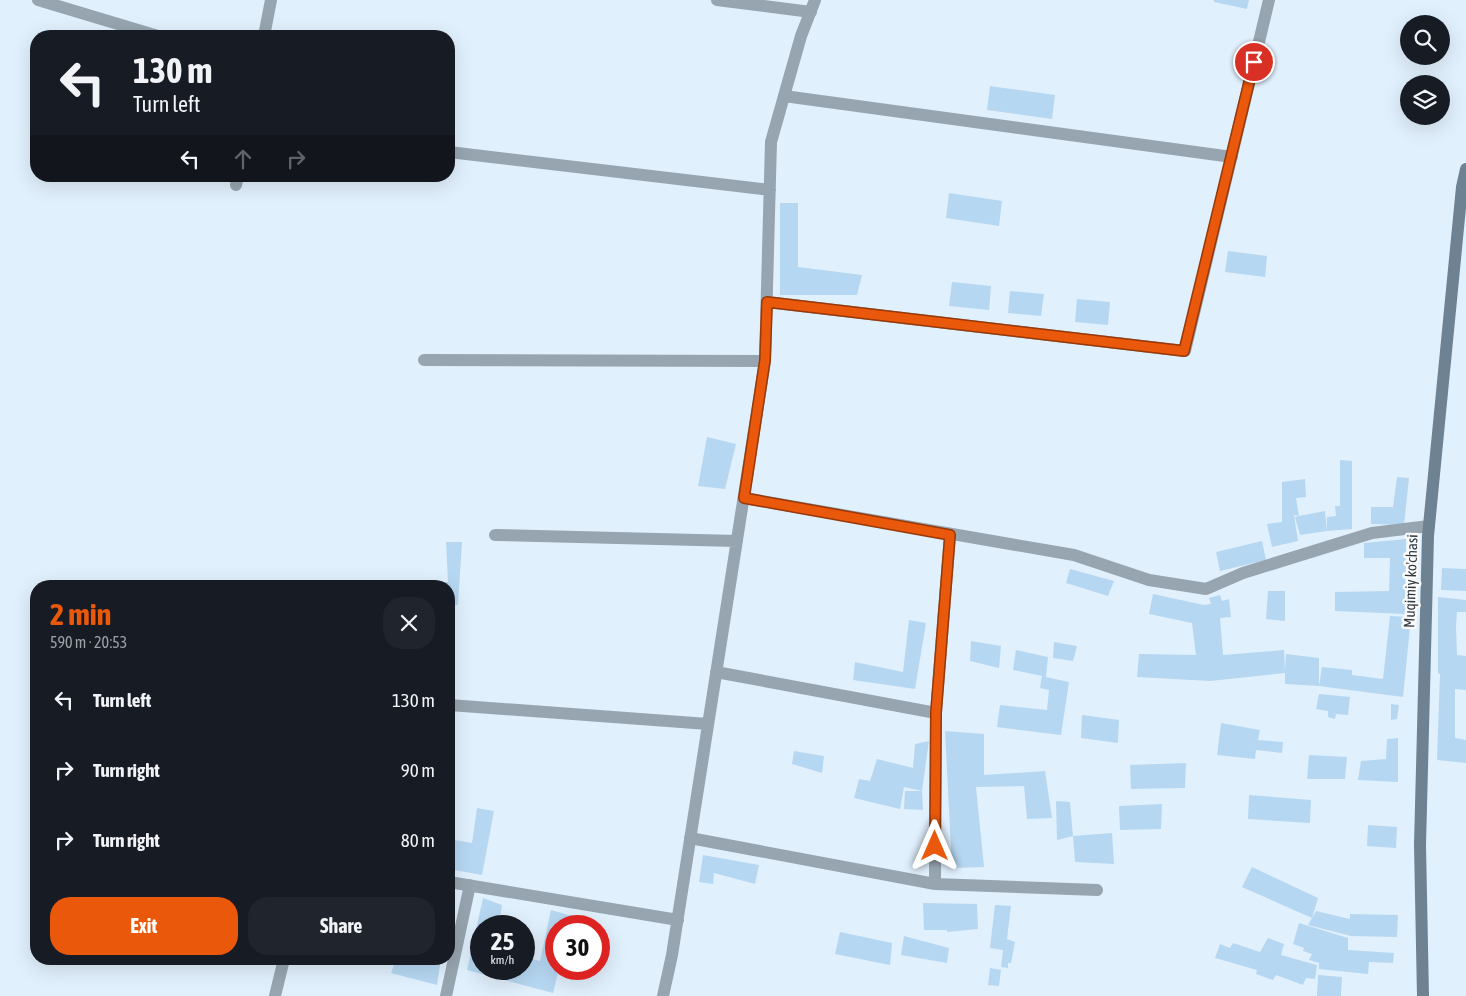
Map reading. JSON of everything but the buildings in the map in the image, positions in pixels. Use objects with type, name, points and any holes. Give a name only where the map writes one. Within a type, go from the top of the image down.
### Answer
[{"type":"street","points":[[38,0],[138,30]]},
{"type":"street","points":[[265,30],[271,0]]},
{"type":"street","points":[[663,996],[678,920],[765,360],[772,142],[801,36],[813,6],[717,0]]},
{"type":"street","points":[[767,302],[1184,351],[1269,0]]},
{"type":"street","points":[[784,96],[1232,157]]},
{"type":"street","points":[[455,153],[770,190]]},
{"type":"street","name":"Muqimiy ko'chasi","points":[[1423,996],[1420,845],[1429,526],[1461,196],[1466,168]]},
{"type":"street","points":[[424,360],[765,360]]},
{"type":"street","points":[[744,498],[1074,556],[1149,580],[1206,589],[1243,573],[1372,533],[1429,526]]},
{"type":"street","points":[[495,535],[737,541]]},
{"type":"street","points":[[935,884],[936,712],[950,535]]},
{"type":"street","points":[[716,672],[936,712]]},
{"type":"street","points":[[455,706],[708,724]]},
{"type":"street","points":[[690,838],[935,884],[1097,890]]},
{"type":"street","points":[[455,883],[678,920]]},
{"type":"street","points":[[455,954],[470,885]]},
{"type":"street","points":[[275,996],[283,965]]},
{"type":"street","points":[[446,996],[453,965]]},
{"type":"route","points":[[935,846],[936,712],[950,535],[744,498],[765,360],[767,302],[1184,351],[1254,62]]}]
